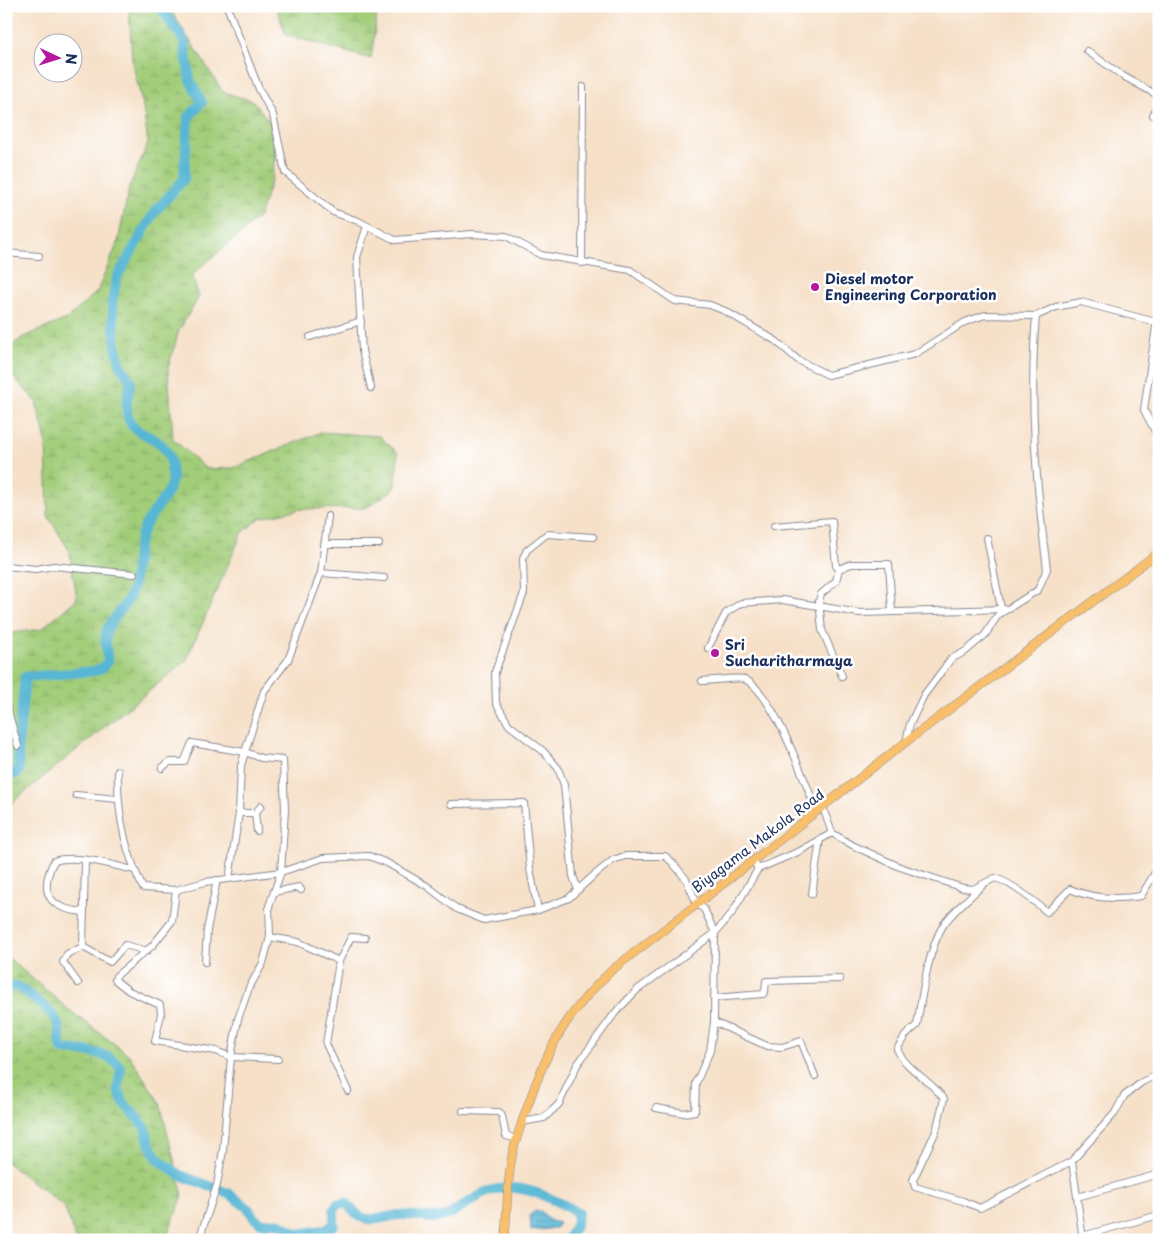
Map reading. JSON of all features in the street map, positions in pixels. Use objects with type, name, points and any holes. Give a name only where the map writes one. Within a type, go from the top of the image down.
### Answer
[{"type":"main road","name":"Biyagama Makola Road","points":[[505,1240],[510,1175],[522,1122],[544,1059],[560,1030],[584,997],[612,970],[753,860],[906,742],[1159,552]]},
{"type":"street","points":[[226,6],[259,89],[273,115],[285,172],[333,212],[396,240],[472,234],[506,236],[541,255],[630,270],[675,300],[710,305],[725,311],[776,341],[798,360],[828,375],[860,370],[915,354],[973,318],[993,314],[1036,316],[1056,307],[1081,302],[1158,322]]},
{"type":"street","points":[[1087,51],[1123,76],[1159,96]]},
{"type":"street","points":[[582,263],[583,87]]},
{"type":"street","points":[[1153,115],[1159,103]]},
{"type":"street","points":[[367,226],[357,257],[362,351],[371,388]]},
{"type":"street","points":[[6,253],[39,256]]},
{"type":"street","points":[[1159,306],[1144,410],[1159,440]]},
{"type":"street","points":[[906,742],[910,724],[924,695],[951,659],[966,651],[985,635],[1004,608],[1038,590],[1047,569],[1033,422],[1036,316]]},
{"type":"street","points":[[310,337],[360,321]]},
{"type":"street","points":[[229,879],[239,813],[242,766],[245,752],[264,691],[288,660],[321,573],[328,516]]},
{"type":"street","points":[[774,526],[832,521],[836,566],[839,569],[836,581],[821,594],[819,601],[822,630],[842,676]]},
{"type":"street","points":[[578,890],[572,876],[564,786],[558,768],[543,751],[509,725],[496,703],[495,672],[524,593],[523,558],[527,550],[547,534],[593,537]]},
{"type":"street","points":[[987,538],[1004,608]]},
{"type":"street","points":[[324,544],[379,544]]},
{"type":"street","points":[[839,569],[851,564],[888,564],[892,612]]},
{"type":"street","points":[[6,566],[36,569],[54,566],[134,574]]},
{"type":"street","points":[[321,573],[384,578]]},
{"type":"street","points":[[708,648],[726,613],[741,603],[784,600],[859,613],[1004,608]]},
{"type":"street","points":[[702,681],[743,679],[753,686],[776,716],[832,833],[854,846],[900,867],[963,888],[973,889],[995,878],[1007,882],[1047,912],[1070,889],[1085,895],[1121,899],[1141,896],[1159,866]]},
{"type":"street","points":[[6,704],[18,746]]},
{"type":"street","points":[[162,768],[169,762],[184,762],[192,744],[245,752],[261,758],[283,760],[285,810],[280,846],[281,872],[269,906],[270,937],[263,963],[249,988],[238,1019],[231,1057],[224,1150],[217,1184],[199,1240]]},
{"type":"street","points":[[118,771],[117,799],[134,870],[143,888],[176,890],[217,880],[281,872],[323,858],[369,856],[388,863],[427,886],[457,910],[484,920],[538,910],[569,898],[613,860],[624,856],[665,856],[686,879],[697,904],[704,909],[715,933],[714,1022],[710,1051],[696,1083],[695,1111],[684,1113],[656,1108]]},
{"type":"street","points":[[76,795],[117,799]]},
{"type":"street","points":[[451,804],[524,803],[530,869],[538,910]]},
{"type":"street","points":[[257,831],[255,813],[261,806]]},
{"type":"street","points":[[239,813],[255,813]]},
{"type":"street","points":[[522,1122],[544,1118],[559,1104],[576,1065],[615,1013],[637,990],[715,933],[732,913],[758,869],[832,833]]},
{"type":"street","points":[[812,894],[820,839]]},
{"type":"street","points":[[84,912],[62,908],[51,900],[46,892],[48,874],[54,862],[65,858],[134,870]]},
{"type":"street","points":[[753,860],[758,869]]},
{"type":"street","points":[[83,947],[85,861]]},
{"type":"street","points":[[205,962],[207,930],[217,880]]},
{"type":"street","points":[[983,885],[944,924],[935,944],[920,997],[917,1026],[905,1036],[896,1049],[901,1059],[939,1091],[944,1098],[936,1131],[924,1152],[913,1180],[915,1187],[980,1208],[987,1206],[1072,1160],[1115,1113],[1124,1096],[1142,1082],[1159,1074]]},
{"type":"street","points":[[274,892],[299,887],[301,890]]},
{"type":"street","points":[[176,890],[172,922],[147,951],[116,976],[115,980],[129,991],[160,1005],[161,1014],[155,1041],[216,1051],[231,1057],[278,1059]]},
{"type":"street","points":[[270,937],[289,939],[339,961]]},
{"type":"street","points":[[348,1090],[326,1044],[339,961],[351,937],[365,938]]},
{"type":"street","points":[[83,947],[110,962],[124,945],[147,951]]},
{"type":"street","points":[[78,983],[63,962],[66,954],[83,947]]},
{"type":"street","points":[[714,998],[765,994],[765,983],[768,981],[840,980]]},
{"type":"street","points":[[714,1022],[767,1046],[782,1047],[801,1041],[815,1076]]},
{"type":"street","points":[[463,1111],[498,1112],[502,1116],[506,1136],[517,1139]]},
{"type":"street","points":[[1072,1160],[1082,1238],[1159,1215]]},
{"type":"street","points":[[1077,1197],[1159,1174]]},
{"type":"green space","points":[[129,6],[168,6],[223,92],[253,101],[269,121],[276,147],[272,179],[259,217],[192,275],[199,297],[179,330],[168,369],[173,439],[206,469],[233,468],[321,432],[379,436],[398,453],[395,488],[366,508],[301,509],[260,518],[242,533],[186,661],[20,796],[6,810],[6,634],[41,629],[77,599],[69,550],[48,516],[46,441],[36,401],[15,379],[6,365],[6,350],[23,337],[67,319],[97,292],[118,242],[129,188],[148,143],[143,107],[132,60]]},
{"type":"green space","points":[[276,6],[378,6],[371,59],[286,35]]},
{"type":"green space","points":[[6,956],[68,1009],[129,1055],[160,1103],[183,1196],[165,1240],[76,1240],[64,1206],[6,1162]]},
{"type":"water","points":[[535,1211],[541,1211],[551,1221],[559,1223],[556,1228],[531,1231],[530,1215]]},
{"type":"waterway","points":[[6,772],[16,774],[19,771],[18,746],[25,677],[94,671],[102,668],[108,662],[107,632],[131,592],[138,548],[145,526],[167,493],[172,480],[171,465],[164,447],[138,431],[129,420],[127,405],[131,382],[121,366],[116,347],[112,303],[117,277],[154,213],[184,179],[188,118],[202,102],[190,80],[184,40],[159,6]]},
{"type":"waterway","points":[[6,987],[17,986],[51,1013],[58,1024],[60,1044],[63,1050],[102,1055],[115,1062],[121,1068],[118,1090],[124,1103],[145,1127],[150,1146],[158,1159],[180,1175],[228,1193],[248,1208],[254,1218],[261,1223],[279,1223],[298,1234],[323,1230],[334,1225],[334,1210],[337,1204],[346,1203],[361,1217],[368,1219],[398,1215],[436,1218],[448,1215],[487,1192],[496,1189],[514,1188],[547,1197],[578,1213],[576,1225],[567,1240]]},
{"type":"place","name":"Diesel motor Engineering Corporation","points":[[815,287]]},
{"type":"place","name":"Sri Sucharitharmaya","points":[[715,653]]}]
